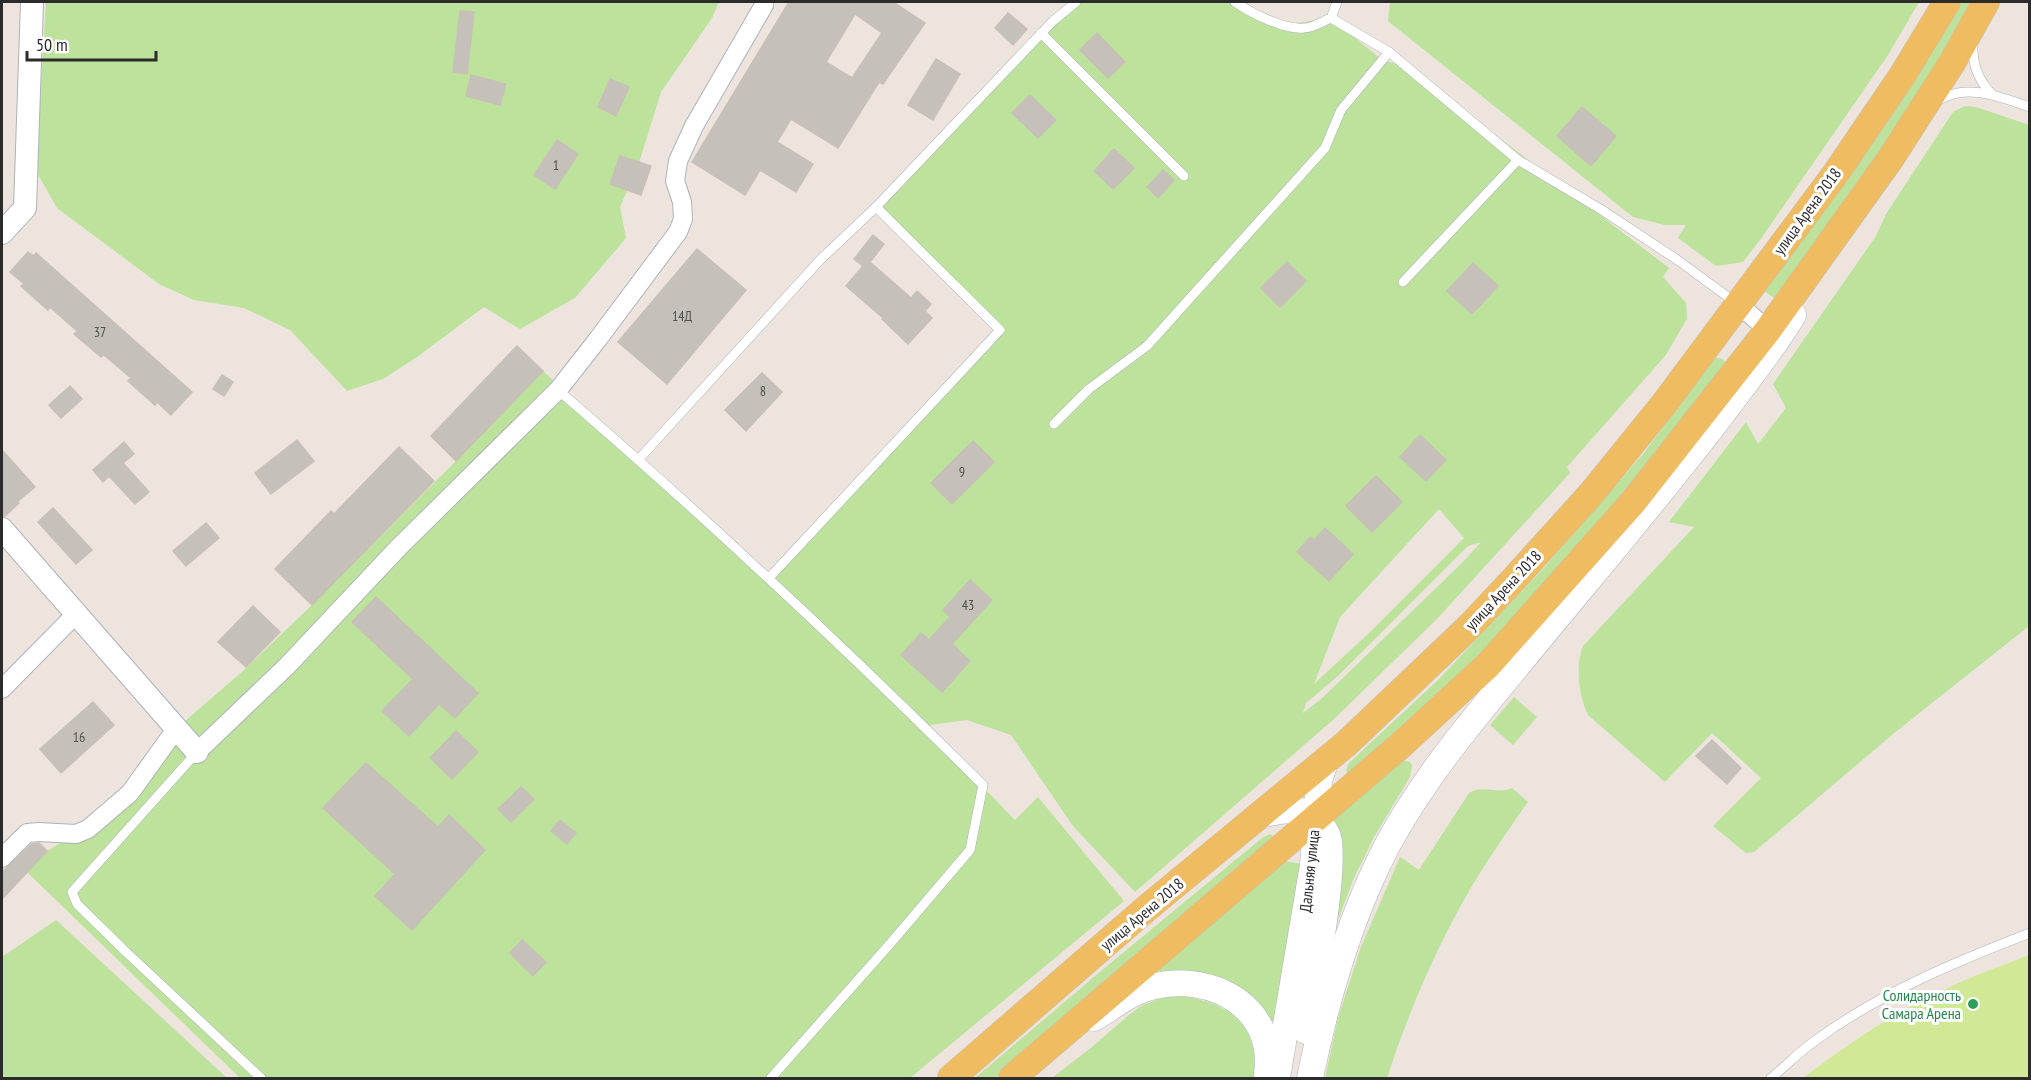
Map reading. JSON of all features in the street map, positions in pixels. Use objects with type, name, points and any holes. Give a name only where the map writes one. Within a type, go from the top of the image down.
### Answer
[{"type":"main road","name":"улица Арена 2018","points":[[951,1078],[1148,908],[1326,760],[1470,626],[1591,495],[1664,404],[1836,173],[1902,76],[1947,2]]},
{"type":"main road","points":[[1310,1078],[1319,1033],[1343,951],[1388,845],[1418,794],[1456,741],[1701,442],[1781,334],[1952,63],[1980,13]]},
{"type":"main road","points":[[1012,1078],[1315,820],[1401,745],[1488,664],[1633,502],[1768,330],[1891,158]]},
{"type":"main road","points":[[1315,820],[1319,780],[1326,760]]},
{"type":"main road","points":[[1262,814],[1302,811],[1315,820]]},
{"type":"main road","name":"Дальняя улица","points":[[1277,1078],[1313,865],[1315,820]]},
{"type":"main road","name":"Дальняя улица","points":[[1301,1078],[1329,878],[1330,851],[1327,834],[1315,820]]},
{"type":"main road","points":[[1058,1040],[1152,986],[1179,983],[1200,986],[1221,990],[1237,999],[1254,1018],[1264,1037],[1269,1061],[1266,1078]]},
{"type":"street","points":[[2,233],[25,208],[32,2]]},
{"type":"street","points":[[2,529],[197,752],[287,666],[398,548],[558,390],[598,339],[678,232],[683,219],[682,202],[675,181],[678,161],[694,126],[764,2]]},
{"type":"street","points":[[1738,304],[1768,330]]},
{"type":"street","points":[[2,689],[75,614]]},
{"type":"street","points":[[2,858],[27,833],[76,834],[88,829],[130,792],[176,729]]},
{"type":"lane","points":[[639,459],[820,260],[876,207],[1041,33],[1076,2]]},
{"type":"lane","points":[[1235,2],[1281,25],[1305,28],[1331,18],[1338,2]]},
{"type":"lane","points":[[1980,13],[1973,46],[1977,73],[1982,84],[1992,94]]},
{"type":"lane","points":[[1331,18],[1389,52],[1518,160],[1602,210],[1679,261],[1738,304]]},
{"type":"lane","points":[[1041,33],[1185,176]]},
{"type":"lane","points":[[1054,424],[1089,389],[1147,345],[1325,148],[1341,110],[1389,52]]},
{"type":"lane","points":[[1913,122],[1929,107],[1952,94],[1964,92],[1992,94],[2030,107]]},
{"type":"lane","points":[[1403,282],[1518,160]]},
{"type":"lane","points":[[769,578],[1000,330],[876,207]]},
{"type":"lane","points":[[558,390],[639,459],[769,578],[983,785],[970,850],[890,945],[771,1078]]},
{"type":"lane","points":[[197,752],[72,892],[77,904],[261,1078]]},
{"type":"lane","points":[[1771,1078],[1816,1040],[1887,994],[1953,963],[2030,933]]},
{"type":"green space","points":[[46,2],[719,2],[712,18],[661,92],[638,166],[620,207],[626,238],[575,298],[520,329],[484,307],[417,357],[383,379],[347,391],[290,330],[244,308],[194,300],[159,284],[57,208],[36,171]]},
{"type":"green space","points":[[1073,2],[1245,2],[1281,25],[1331,18],[1382,60],[1407,67],[1669,268],[1663,277],[1686,303],[1687,319],[1665,356],[1567,467],[1570,473],[1437,619],[1334,719],[1135,892],[1073,826],[1011,735],[967,720],[924,726],[1015,820],[1038,797],[1124,901],[910,1078],[240,1078],[27,872],[47,851],[96,822],[176,729],[244,670],[312,605],[543,371],[768,578],[1000,330],[876,207]],"holes":[[[1439,509],[1464,538],[1367,635],[1314,684],[1340,617]],[[1481,542],[1320,700],[1303,713],[1306,703],[1338,676],[1468,546]]]},
{"type":"green space","points":[[1390,2],[1919,2],[1888,55],[1760,240],[1743,262],[1716,266],[1678,238],[1686,225],[1665,225],[1633,217],[1388,21]]},
{"type":"green space","points":[[1960,2],[1980,2],[1779,301],[1764,291]]},
{"type":"green space","points":[[1965,106],[1976,107],[2029,125],[2029,626],[1893,734],[1754,852],[1746,853],[1713,826],[1761,778],[1712,733],[1665,782],[1588,715],[1579,681],[1579,662],[1583,646],[1694,527],[1669,522],[1746,422],[1758,444],[1786,408],[1773,384],[1876,236],[1886,214],[1953,112]]},
{"type":"green space","points":[[1715,358],[1725,361],[1726,365],[1615,508],[1503,635],[1348,774],[1346,770],[1349,763],[1439,679],[1541,571],[1643,454]]},
{"type":"green space","points":[[1514,697],[1537,717],[1513,745],[1490,725]]},
{"type":"green space","points":[[1401,760],[1410,762],[1412,765],[1410,777],[1374,837],[1353,880],[1331,938],[1332,822],[1335,816]]},
{"type":"green space","points":[[1512,788],[1528,802],[1480,873],[1442,941],[1403,1032],[1387,1078],[1325,1078],[1338,1018],[1361,947],[1400,857],[1419,870],[1469,793],[1480,789],[1507,790]]},
{"type":"green space","points":[[1270,834],[1276,838],[1266,853],[995,1078],[975,1078],[1101,971],[1262,838]]},
{"type":"green space","points":[[1285,861],[1302,864],[1280,1019],[1267,1023],[1160,973],[1159,965]]},
{"type":"green space","points":[[56,920],[227,1078],[2,1078],[2,957]]},
{"type":"green space","name":"Солидарность Самара Арена","points":[[2029,955],[2029,1078],[1803,1078],[1855,1041],[1910,1007],[1968,979]]},
{"type":"green space","points":[[1183,996],[1216,1005],[1239,1020],[1252,1044],[1256,1078],[1052,1078],[1143,1005],[1161,998]]},
{"type":"building","points":[[789,2],[893,2],[925,23],[883,84],[879,82],[838,148],[791,119],[777,142],[813,164],[796,192],[760,170],[745,195],[692,162]],"holes":[[[855,14],[882,33],[852,78],[826,62]]]},
{"type":"building","points":[[460,11],[474,12],[467,74],[453,72]]},
{"type":"building","points":[[1008,13],[1027,29],[1013,45],[995,28]]},
{"type":"building","points":[[1097,33],[1125,62],[1108,78],[1080,50]]},
{"type":"building","points":[[936,59],[960,74],[933,120],[908,105]]},
{"type":"building","points":[[471,75],[506,84],[500,105],[466,96]]},
{"type":"building","points":[[610,79],[629,87],[616,116],[598,107]]},
{"type":"building","points":[[1030,95],[1056,120],[1038,138],[1012,113]]},
{"type":"building","points":[[1582,107],[1616,136],[1591,166],[1557,136]]},
{"type":"building","points":[[557,140],[578,154],[555,189],[534,175]]},
{"type":"building","points":[[1114,149],[1134,168],[1113,189],[1094,171]]},
{"type":"building","points":[[620,156],[651,166],[641,195],[610,184]]},
{"type":"building","points":[[1163,170],[1174,180],[1158,198],[1147,187]]},
{"type":"building","points":[[873,235],[884,244],[870,262],[911,298],[917,291],[931,304],[925,311],[932,318],[908,344],[883,318],[846,286],[863,266],[854,259]]},
{"type":"building","points":[[697,249],[746,290],[667,384],[618,342]]},
{"type":"building","points":[[28,252],[34,256],[36,253],[192,392],[171,415],[157,402],[155,405],[128,381],[131,378],[104,355],[101,357],[74,334],[77,331],[50,307],[48,310],[21,286],[24,284],[10,272]]},
{"type":"building","points":[[1287,262],[1306,281],[1280,307],[1261,288]]},
{"type":"building","points":[[1473,263],[1498,286],[1472,314],[1447,291]]},
{"type":"building","points":[[517,346],[543,371],[456,461],[431,436]]},
{"type":"building","points":[[762,373],[782,392],[746,431],[725,410]]},
{"type":"building","points":[[222,375],[233,382],[224,396],[213,389]]},
{"type":"building","points":[[70,386],[82,399],[61,418],[49,405]]},
{"type":"building","points":[[1420,435],[1446,460],[1426,481],[1400,457]]},
{"type":"building","points":[[297,440],[314,461],[271,494],[255,473]]},
{"type":"building","points":[[973,441],[994,462],[952,504],[931,483]]},
{"type":"building","points":[[124,442],[134,454],[123,463],[149,492],[135,504],[109,476],[103,482],[93,470]]},
{"type":"building","points":[[399,447],[434,481],[312,605],[275,569],[331,511],[334,514]]},
{"type":"building","points":[[2,450],[35,487],[5,516],[2,516]]},
{"type":"building","points":[[1376,476],[1402,502],[1372,532],[1346,506]]},
{"type":"building","points":[[53,508],[92,550],[76,564],[38,522]]},
{"type":"building","points":[[206,523],[219,538],[186,566],[173,551]]},
{"type":"building","points":[[1325,528],[1353,554],[1329,581],[1297,552],[1310,537],[1314,540]]},
{"type":"building","points":[[970,580],[992,600],[952,644],[970,661],[942,692],[901,655],[921,633],[929,640],[950,617],[943,610]]},
{"type":"building","points":[[376,597],[478,693],[455,718],[439,704],[409,736],[382,711],[413,679],[352,622]]},
{"type":"building","points":[[253,606],[280,632],[246,667],[218,642]]},
{"type":"building","points":[[93,702],[114,725],[61,773],[40,749]]},
{"type":"building","points":[[456,731],[478,752],[452,779],[430,758]]},
{"type":"building","points":[[1712,740],[1741,768],[1727,784],[1696,756]]},
{"type":"building","points":[[366,763],[438,827],[449,815],[485,850],[412,930],[375,896],[395,874],[323,808]]},
{"type":"building","points":[[521,787],[534,799],[511,822],[498,809]]},
{"type":"building","points":[[560,820],[576,833],[567,844],[551,831]]},
{"type":"building","points":[[39,843],[47,851],[2,899],[2,872],[32,844]]},
{"type":"building","points":[[522,940],[546,962],[533,976],[510,953]]},
{"type":"place","name":"Солидарность Самара Арена","points":[[1973,1004]]}]
